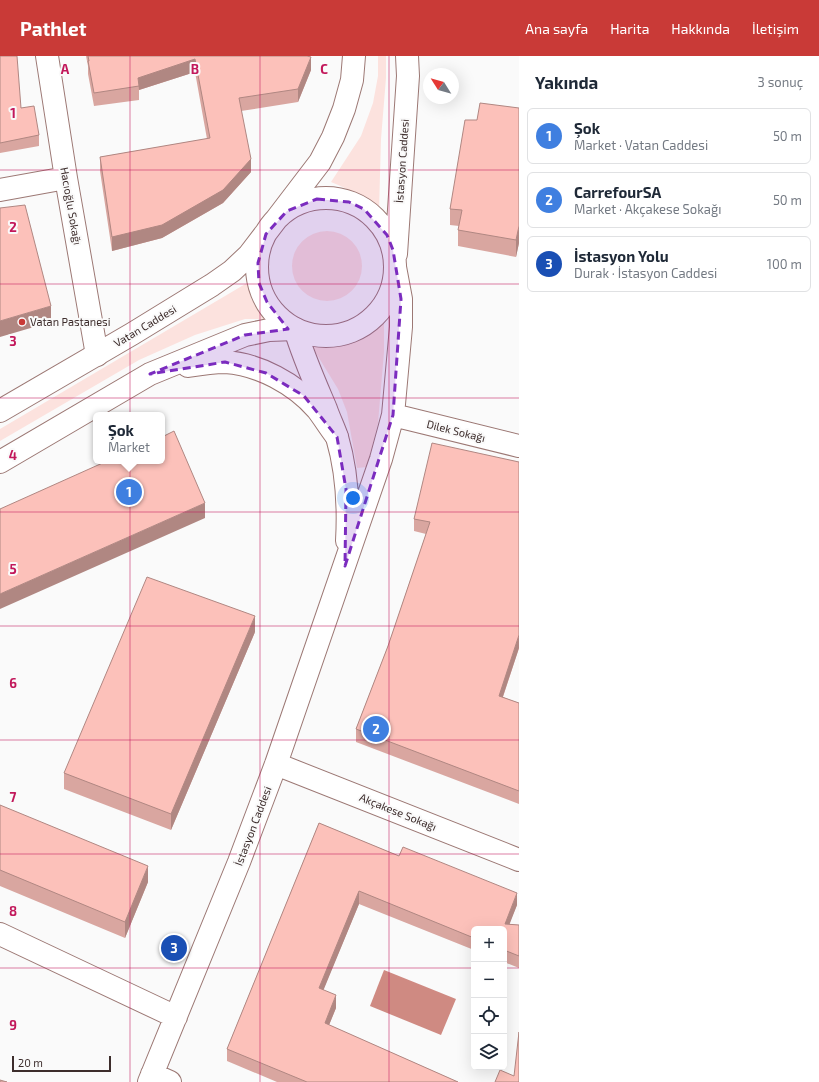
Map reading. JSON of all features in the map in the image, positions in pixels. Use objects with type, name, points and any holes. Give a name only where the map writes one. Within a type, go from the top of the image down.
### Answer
[{"type":"street","name":"Hacıoğlu Sokağı","points":[[47,56],[66,178],[97,355]]},
{"type":"street","points":[[354,56],[352,80],[344,110],[333,137],[320,162],[275,221],[266,234],[260,248],[258,263],[259,283],[267,302],[278,317],[295,329],[316,336],[330,336],[345,334],[359,328],[371,319],[385,303],[395,276],[395,267]]},
{"type":"street","name":"İstasyon Caddesi","points":[[395,267],[408,76],[407,56]]},
{"type":"street","points":[[0,190],[66,178]]},
{"type":"street","points":[[275,221],[287,211],[303,203],[317,199],[332,199],[349,202],[364,209],[379,223],[387,235],[393,250],[401,299],[401,327],[393,415],[345,566]]},
{"type":"street","name":"Vatan Caddesi","points":[[0,411],[97,355],[212,285],[232,271],[249,255],[275,221]]},
{"type":"street","points":[[0,462],[150,374],[245,335],[269,330],[295,329]]},
{"type":"street","points":[[295,329],[300,348],[337,437],[343,464],[348,517],[345,566]]},
{"type":"street","points":[[150,374],[183,367],[225,362],[246,365],[280,380],[304,396],[318,410],[337,437]]},
{"type":"street","name":"Dilek Sokağı","points":[[393,415],[519,446]]},
{"type":"street","name":"İstasyon Caddesi","points":[[157,1079],[176,1017],[239,862],[276,764],[345,566]]},
{"type":"street","name":"Akçakese Sokağı","points":[[276,764],[519,860]]},
{"type":"street","points":[[0,934],[176,1017]]},
{"type":"highlighted area","points":[[317,199],[349,202],[364,209],[387,235],[393,250],[401,299],[393,415],[345,566],[346,489],[337,437],[304,396],[266,373],[225,362],[150,374],[245,335],[288,329],[267,302],[259,283],[258,263],[266,234],[287,211]]},
{"type":"shaded area","points":[[378,56],[386,56],[386,78],[381,139],[379,211],[356,194],[331,182],[361,136],[373,103],[378,76]]},
{"type":"shaded area","points":[[327,231],[340,234],[352,241],[359,253],[362,266],[359,279],[352,291],[340,298],[327,301],[314,298],[302,291],[295,279],[292,266],[295,253],[302,241],[314,234]]},
{"type":"shaded area","points":[[247,283],[252,300],[264,319],[245,319],[195,335],[139,360],[0,441],[0,429]]},
{"type":"shaded area","points":[[384,321],[384,352],[378,423],[367,467],[357,468],[347,412],[338,389],[311,345],[349,341],[367,333]]},
{"type":"shaded area","points":[[384,970],[456,999],[441,1035],[370,1006]]},
{"type":"building","points":[[0,56],[17,56],[21,108],[34,106],[39,135],[0,143]]},
{"type":"building","points":[[88,56],[311,57],[298,89],[239,98],[251,159],[223,190],[162,225],[112,237],[100,157],[210,138],[195,59],[138,78],[139,86],[94,93]]},
{"type":"building","points":[[480,103],[519,108],[519,226],[516,240],[458,230],[462,210],[450,209],[465,120],[477,120]]},
{"type":"building","points":[[25,205],[51,306],[0,321],[0,208]]},
{"type":"building","points":[[174,431],[205,503],[0,594],[0,509],[100,464],[165,464],[165,436]]},
{"type":"building","points":[[432,443],[519,462],[519,635],[499,696],[519,703],[519,791],[356,729],[388,646],[430,522],[414,519]]},
{"type":"building","points":[[147,577],[255,616],[171,814],[64,773]]},
{"type":"building","points":[[0,805],[148,866],[125,922],[0,870]]},
{"type":"building","points":[[319,823],[399,856],[403,847],[517,893],[505,924],[519,925],[519,956],[507,951],[507,926],[471,926],[471,937],[359,891],[319,988],[336,995],[325,1023],[458,1082],[307,1082],[227,1049]]},
{"type":"building","points":[[519,1032],[519,1082],[495,1082],[500,1070],[514,1076]]},
{"type":"place","name":"Vatan Pastanesi","points":[[22,322]]},
{"type":"place","name":"Şok","points":[[129,492]]},
{"type":"place","name":"CarrefourSA","points":[[376,729]]},
{"type":"place","name":"İstasyon Yolu","points":[[174,948]]}]
